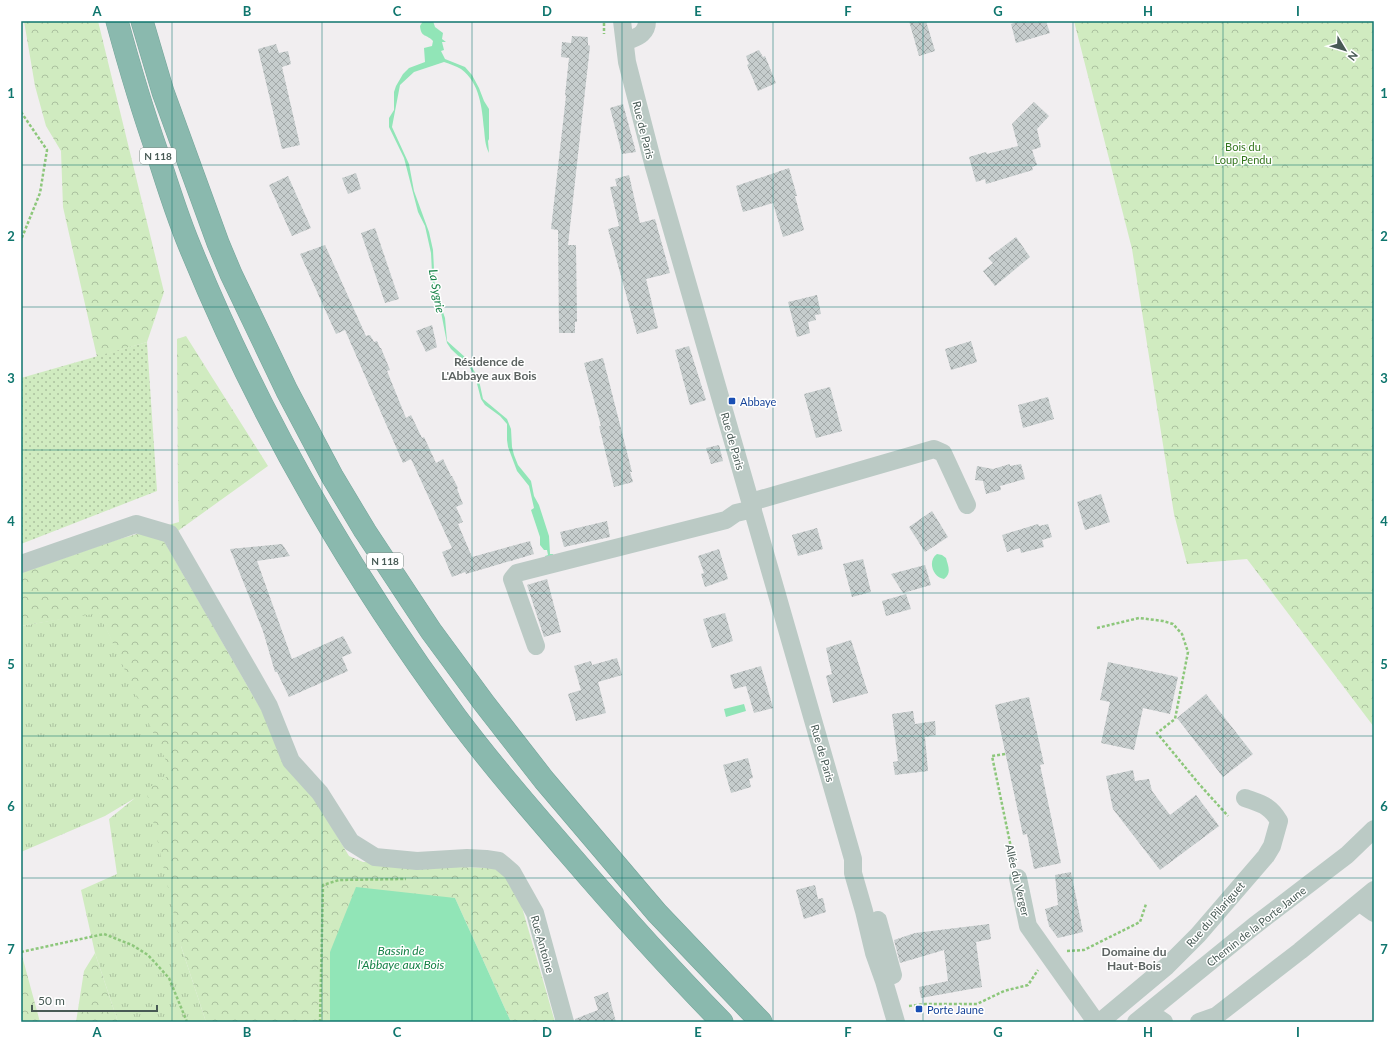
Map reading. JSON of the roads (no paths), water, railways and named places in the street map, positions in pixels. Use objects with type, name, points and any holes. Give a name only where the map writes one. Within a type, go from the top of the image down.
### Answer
[{"type":"highway","name":"N 118","points":[[117,21],[132,74],[172,198],[207,288],[260,400],[303,481],[352,564],[402,642],[440,695],[515,792],[636,932],[722,1022]]},
{"type":"highway","name":"N 118","points":[[142,21],[163,92],[218,243],[231,274],[287,391],[332,476],[365,531],[431,631],[484,703],[544,780],[657,913],[761,1021]]},
{"type":"street","name":"Rue de Paris","points":[[622,21],[627,62],[654,167],[853,859],[853,873],[869,909],[874,953],[889,980],[902,1017]]},
{"type":"street","points":[[625,42],[642,35],[647,26],[647,21]]},
{"type":"street","points":[[536,646],[512,579],[517,573],[726,520],[752,505],[934,449],[943,453],[967,505]]},
{"type":"street","name":"Rue Antoine","points":[[21,564],[136,524],[170,534],[269,706],[291,761],[320,793],[351,842],[375,857],[417,861],[467,858],[499,861],[512,872],[535,913],[565,1022]]},
{"type":"street","name":"Rue du Pilariguet","points":[[1100,1022],[1167,966],[1198,936],[1266,856],[1274,841],[1279,821],[1274,812],[1265,806],[1245,798]]},
{"type":"street","name":"Chemin de la Porte Jaune","points":[[1142,1017],[1254,926],[1347,855],[1374,829]]},
{"type":"street","name":"Allée du Verger","points":[[1018,878],[1028,926],[1096,1022]]},
{"type":"street","points":[[1199,1022],[1216,1016],[1367,908],[1374,890]]},
{"type":"street","points":[[1142,1017],[1164,1022]]},
{"type":"water","points":[[423,21],[433,21],[435,27],[443,33],[442,39],[446,42],[442,42],[444,50],[441,51],[445,59],[465,67],[472,75],[479,88],[489,109],[489,153],[485,141],[481,104],[476,89],[472,81],[461,69],[444,62],[414,72],[400,85],[392,127],[409,164],[414,191],[429,232],[433,250],[435,289],[445,318],[447,341],[466,358],[476,374],[483,399],[507,419],[511,429],[514,455],[518,465],[531,481],[534,496],[539,505],[549,536],[550,554],[553,554],[554,557],[546,560],[545,556],[548,555],[547,550],[544,550],[540,545],[540,537],[531,510],[534,508],[529,486],[517,471],[508,447],[507,424],[500,416],[485,405],[481,399],[475,376],[468,365],[451,349],[447,343],[441,312],[433,293],[431,253],[425,226],[418,212],[404,158],[389,127],[389,118],[394,110],[394,92],[396,86],[403,74],[409,68],[425,62],[424,48],[432,46],[433,41],[423,34],[421,30],[420,26]]},
{"type":"water","points":[[937,554],[946,558],[948,564],[949,572],[944,579],[937,576],[933,569],[932,561]]},
{"type":"water","points":[[744,704],[746,711],[726,717],[724,709]]},
{"type":"water","name":"Bassin de l'Abbaye aux Bois","points":[[356,887],[455,898],[511,1022],[330,1022],[330,952]]},
{"type":"place","name":"Abbaye","points":[[732,401]]},
{"type":"place","name":"Porte Jaune","points":[[919,1009]]},
{"type":"district","name":"Résidence de L'Abbaye aux Bois","points":[[489,368]]},
{"type":"district","name":"Domaine du Haut-Bois","points":[[1134,958]]},
{"type":"park label","name":"Bois du Loup Pendu","points":[[1243,152]]},
{"type":"water label","name":"La Sygrie","points":[[437,291]]}]
